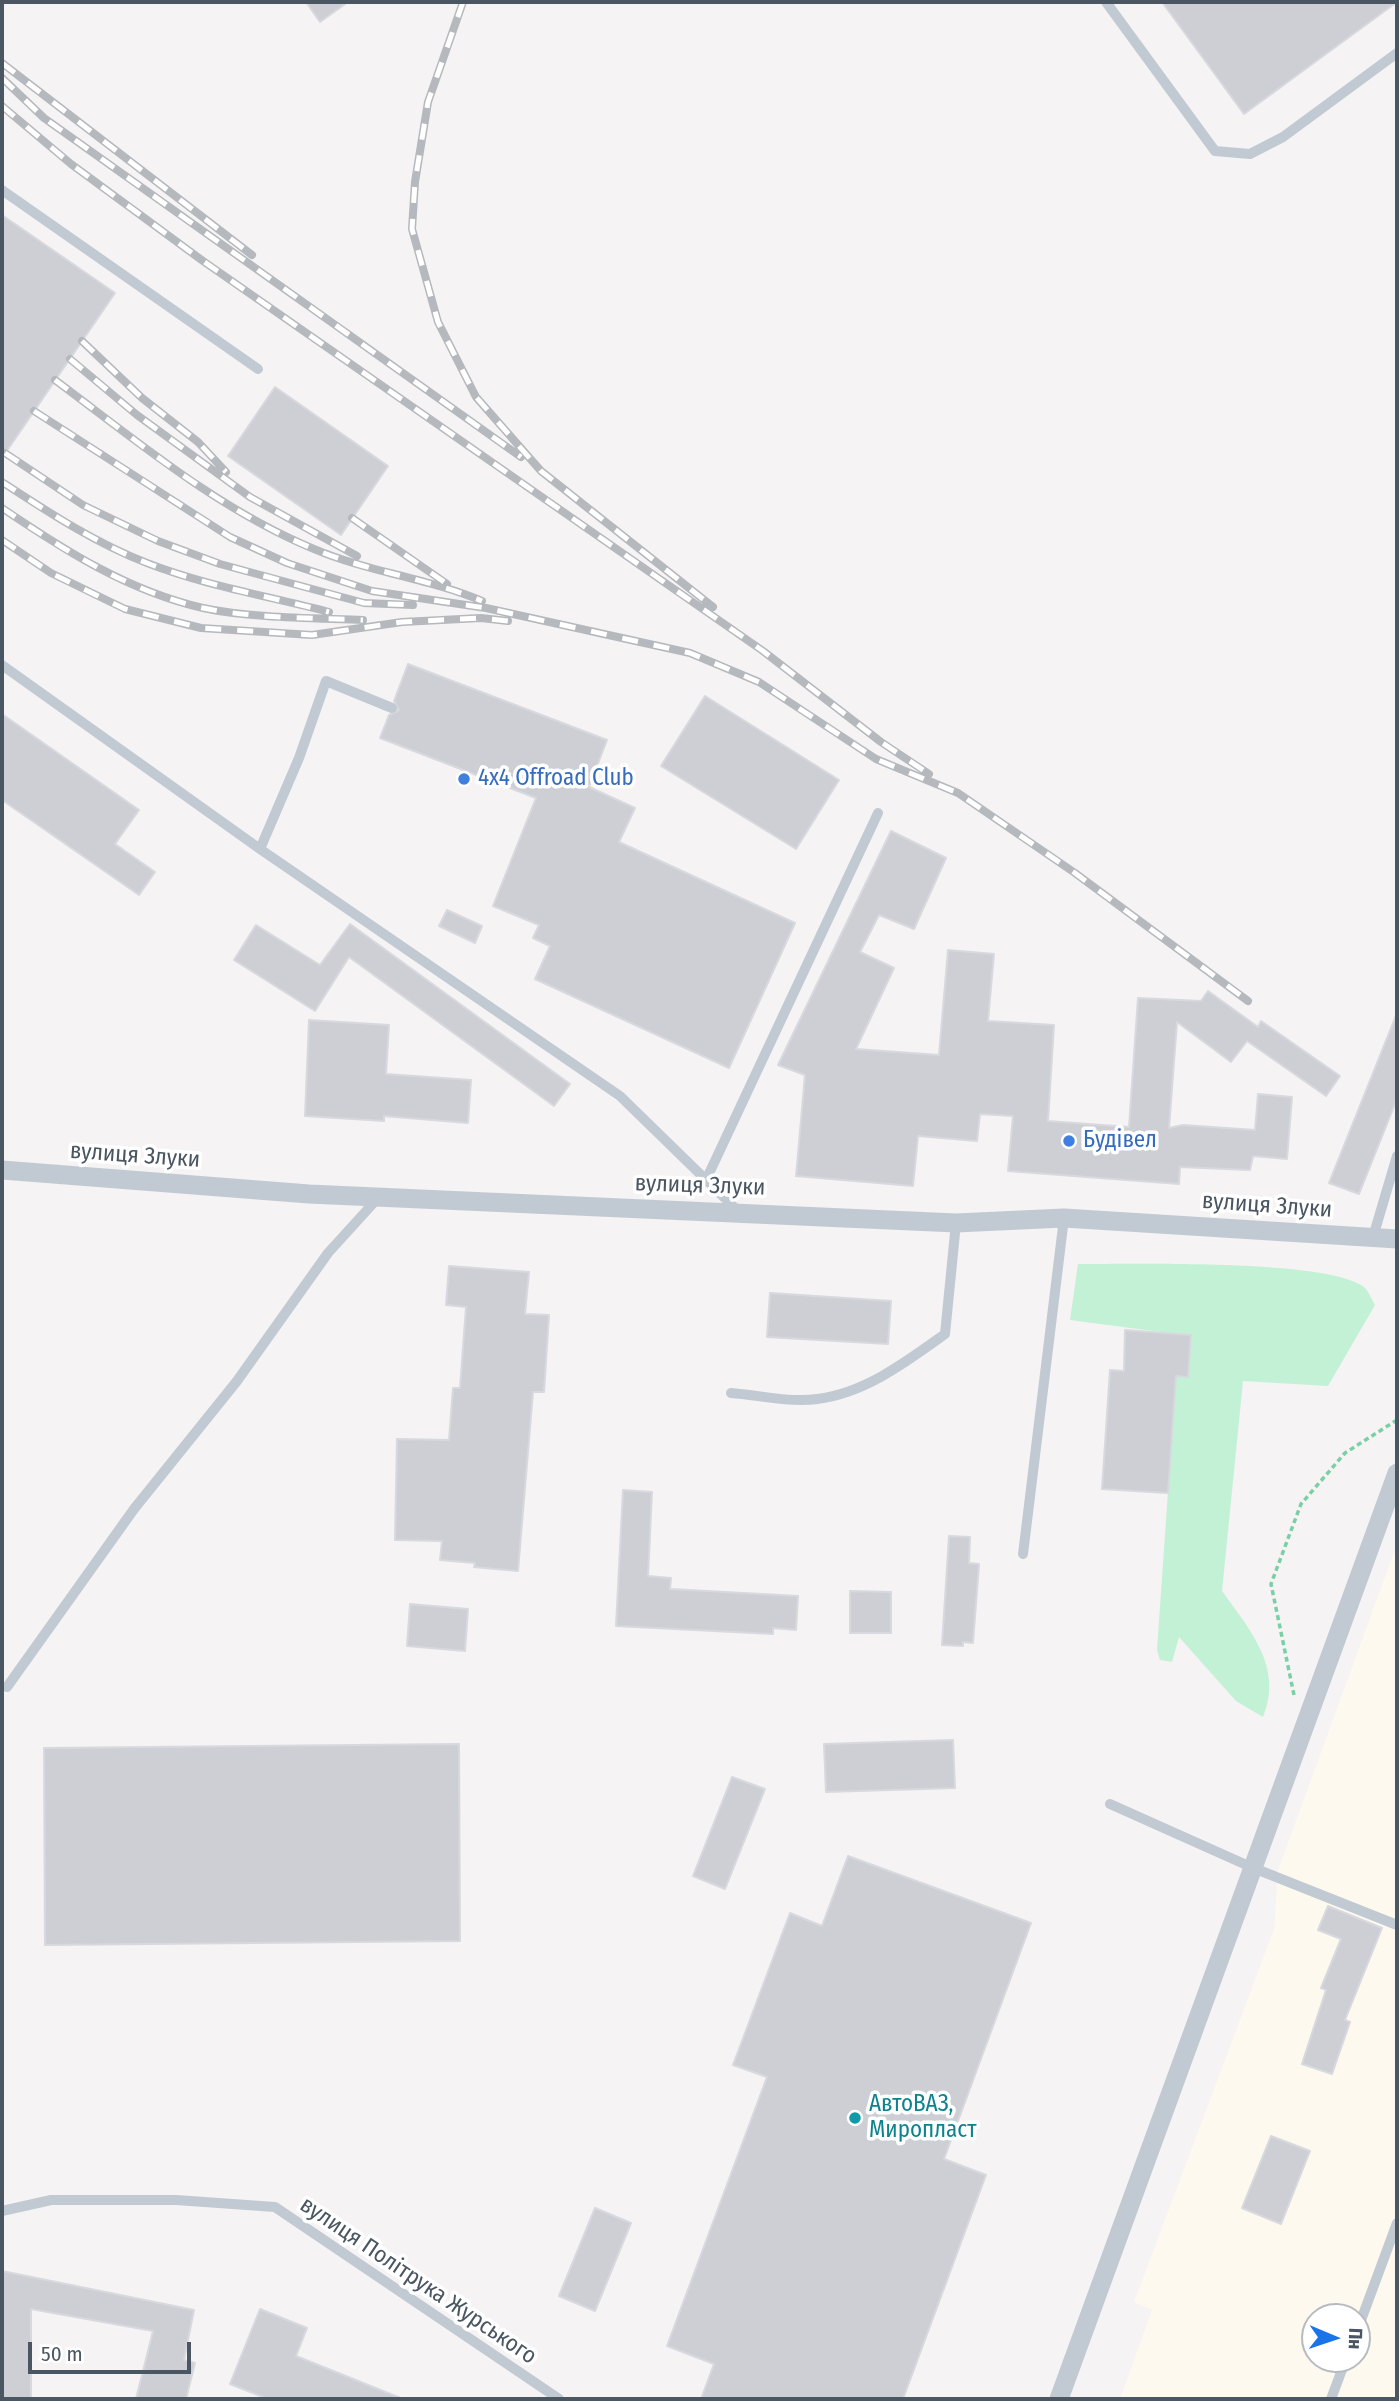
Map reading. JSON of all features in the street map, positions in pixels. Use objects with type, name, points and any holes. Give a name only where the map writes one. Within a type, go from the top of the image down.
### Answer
[{"type":"street","name":"вулиця Злуки","points":[[2,1170],[378,1197],[956,1223],[1064,1218],[1397,1239]]},
{"type":"street","points":[[1059,2399],[1397,1473]]},
{"type":"lane","points":[[1106,2],[1214,151],[1250,153],[1283,137],[1397,53]]},
{"type":"lane","points":[[2,190],[258,369]]},
{"type":"lane","points":[[2,665],[260,849],[621,1096],[738,1212]]},
{"type":"lane","points":[[260,849],[299,758],[326,681],[392,708]]},
{"type":"lane","points":[[706,1180],[878,813]]},
{"type":"lane","points":[[1373,1237],[1397,1156]]},
{"type":"lane","points":[[7,1687],[134,1509],[237,1381],[328,1252],[378,1197]]},
{"type":"lane","points":[[1023,1554],[1064,1218]]},
{"type":"lane","points":[[731,1393],[815,1400],[858,1389],[902,1365],[945,1334],[956,1223]]},
{"type":"lane","points":[[1110,1804],[1251,1867],[1397,1925]]},
{"type":"lane","name":"вулиця Політрука Журського","points":[[2,2211],[51,2200],[176,2200],[275,2207],[559,2399]]},
{"type":"lane","points":[[1367,2303],[1397,2223]]},
{"type":"lane","points":[[1331,2399],[1341,2373]]},
{"type":"path","points":[[1300,1735],[1288,1653],[1271,1584],[1301,1504],[1345,1452],[1397,1420]]},
{"type":"shaded area","points":[[1397,1544],[1397,2399],[1120,2399],[1152,2310],[1134,2302],[1274,1929],[1278,1870]]},
{"type":"green space","points":[[1078,1264],[1227,1265],[1312,1272],[1344,1278],[1364,1287],[1375,1305],[1328,1386],[1243,1381],[1222,1591],[1252,1634],[1266,1665],[1269,1682],[1263,1717],[1236,1701],[1179,1637],[1172,1662],[1160,1660],[1157,1650],[1176,1376],[1188,1376],[1191,1336],[1070,1320]]},
{"type":"building","points":[[306,2],[348,2],[320,22]]},
{"type":"building","points":[[1162,2],[1397,2],[1244,114]]},
{"type":"building","points":[[2,215],[115,293],[2,458]]},
{"type":"building","points":[[275,387],[388,466],[341,535],[228,456]]},
{"type":"building","points":[[408,664],[607,740],[589,787],[635,808],[619,842],[795,923],[729,1068],[535,979],[550,946],[533,938],[539,925],[493,906],[536,798],[380,738],[389,715],[399,710],[394,701]]},
{"type":"building","points":[[705,696],[839,780],[796,849],[661,766]]},
{"type":"building","points":[[2,714],[139,810],[115,844],[155,872],[139,895],[2,800]]},
{"type":"building","points":[[891,831],[946,858],[914,929],[879,915],[860,952],[894,968],[856,1049],[939,1055],[948,950],[994,954],[988,1021],[1054,1025],[1048,1121],[1129,1127],[1138,998],[1201,1001],[1208,991],[1258,1027],[1261,1021],[1340,1076],[1326,1096],[1247,1041],[1231,1062],[1177,1022],[1169,1128],[1183,1125],[1255,1130],[1258,1094],[1292,1097],[1287,1159],[1253,1156],[1250,1170],[1180,1167],[1179,1184],[1008,1171],[1013,1116],[980,1114],[977,1141],[918,1136],[913,1186],[796,1176],[805,1075],[778,1065]]},
{"type":"building","points":[[447,910],[482,926],[475,943],[439,926]]},
{"type":"building","points":[[350,924],[570,1084],[554,1106],[349,957],[315,1011],[234,960],[256,925],[320,965]]},
{"type":"building","points":[[1397,1013],[1397,1099],[1359,1194],[1329,1183]]},
{"type":"building","points":[[309,1020],[389,1025],[386,1074],[471,1080],[468,1123],[384,1116],[384,1121],[305,1116]]},
{"type":"building","points":[[449,1266],[529,1272],[525,1314],[549,1315],[544,1392],[533,1392],[518,1571],[474,1567],[475,1563],[440,1560],[442,1541],[395,1540],[397,1439],[449,1440],[453,1388],[460,1388],[466,1307],[446,1305]]},
{"type":"building","points":[[770,1293],[891,1301],[888,1344],[767,1337]]},
{"type":"building","points":[[1125,1330],[1191,1335],[1188,1377],[1176,1376],[1168,1493],[1102,1489],[1110,1370],[1124,1371]]},
{"type":"building","points":[[623,1490],[652,1492],[648,1576],[671,1578],[670,1589],[798,1596],[796,1630],[773,1628],[773,1634],[616,1626]]},
{"type":"building","points":[[949,1536],[970,1537],[969,1563],[979,1564],[973,1643],[963,1642],[963,1646],[942,1645]]},
{"type":"building","points":[[850,1591],[891,1592],[891,1633],[850,1633]]},
{"type":"building","points":[[410,1604],[468,1609],[465,1651],[407,1646]]},
{"type":"building","points":[[953,1740],[955,1788],[826,1792],[824,1744]]},
{"type":"building","points":[[459,1744],[460,1941],[45,1945],[44,1748]]},
{"type":"building","points":[[732,1777],[765,1789],[725,1889],[693,1876]]},
{"type":"building","name":"АвтоВАЗ, Миропласт","points":[[848,1856],[1031,1923],[944,2159],[986,2175],[903,2399],[701,2399],[714,2364],[667,2346],[767,2077],[733,2065],[790,1913],[822,1926]]},
{"type":"building","points":[[1328,1906],[1382,1928],[1345,2020],[1350,2022],[1332,2074],[1302,2064],[1326,1990],[1321,1988],[1341,1939],[1318,1930]]},
{"type":"building","points":[[1271,2136],[1310,2151],[1281,2224],[1242,2208]]},
{"type":"building","points":[[595,2208],[631,2223],[595,2311],[559,2296]]},
{"type":"building","points":[[2,2271],[194,2310],[184,2360],[195,2363],[186,2399],[136,2399],[153,2331],[31,2309],[31,2399],[2,2399]]},
{"type":"building","points":[[260,2309],[307,2328],[296,2356],[403,2399],[268,2399],[230,2384]]},
{"type":"railway","points":[[463,2],[428,102],[415,182],[412,229],[438,322],[476,397],[541,471],[713,607]]},
{"type":"railway","points":[[2,63],[252,255]]},
{"type":"railway","points":[[2,78],[44,118],[521,457]]},
{"type":"railway","points":[[2,106],[71,164],[203,261],[763,651],[881,742],[929,774]]},
{"type":"railway","points":[[82,341],[142,398],[198,442],[226,472]]},
{"type":"railway","points":[[70,359],[137,415],[250,497],[357,556]]},
{"type":"railway","points":[[55,380],[180,473],[245,515],[279,533],[355,564],[441,586],[482,601]]},
{"type":"railway","points":[[34,411],[230,537],[287,563],[372,591],[486,608],[690,653],[759,682],[876,759],[958,793],[1075,873],[1248,1001]]},
{"type":"railway","points":[[5,453],[83,505],[158,541],[220,564],[364,603],[413,605]]},
{"type":"railway","points":[[2,482],[54,516],[147,563],[214,584],[329,612]]},
{"type":"railway","points":[[2,508],[98,567],[175,601],[241,614],[363,620]]},
{"type":"railway","points":[[352,518],[447,584]]},
{"type":"railway","points":[[2,540],[51,573],[125,609],[201,628],[312,635],[402,622],[481,618],[508,621]]},
{"type":"place","name":"4x4 Offroad Club","points":[[464,779]]},
{"type":"place","name":"Будівел","points":[[1069,1141]]},
{"type":"place","name":"АвтоВАЗ, Миропласт","points":[[855,2118]]}]
